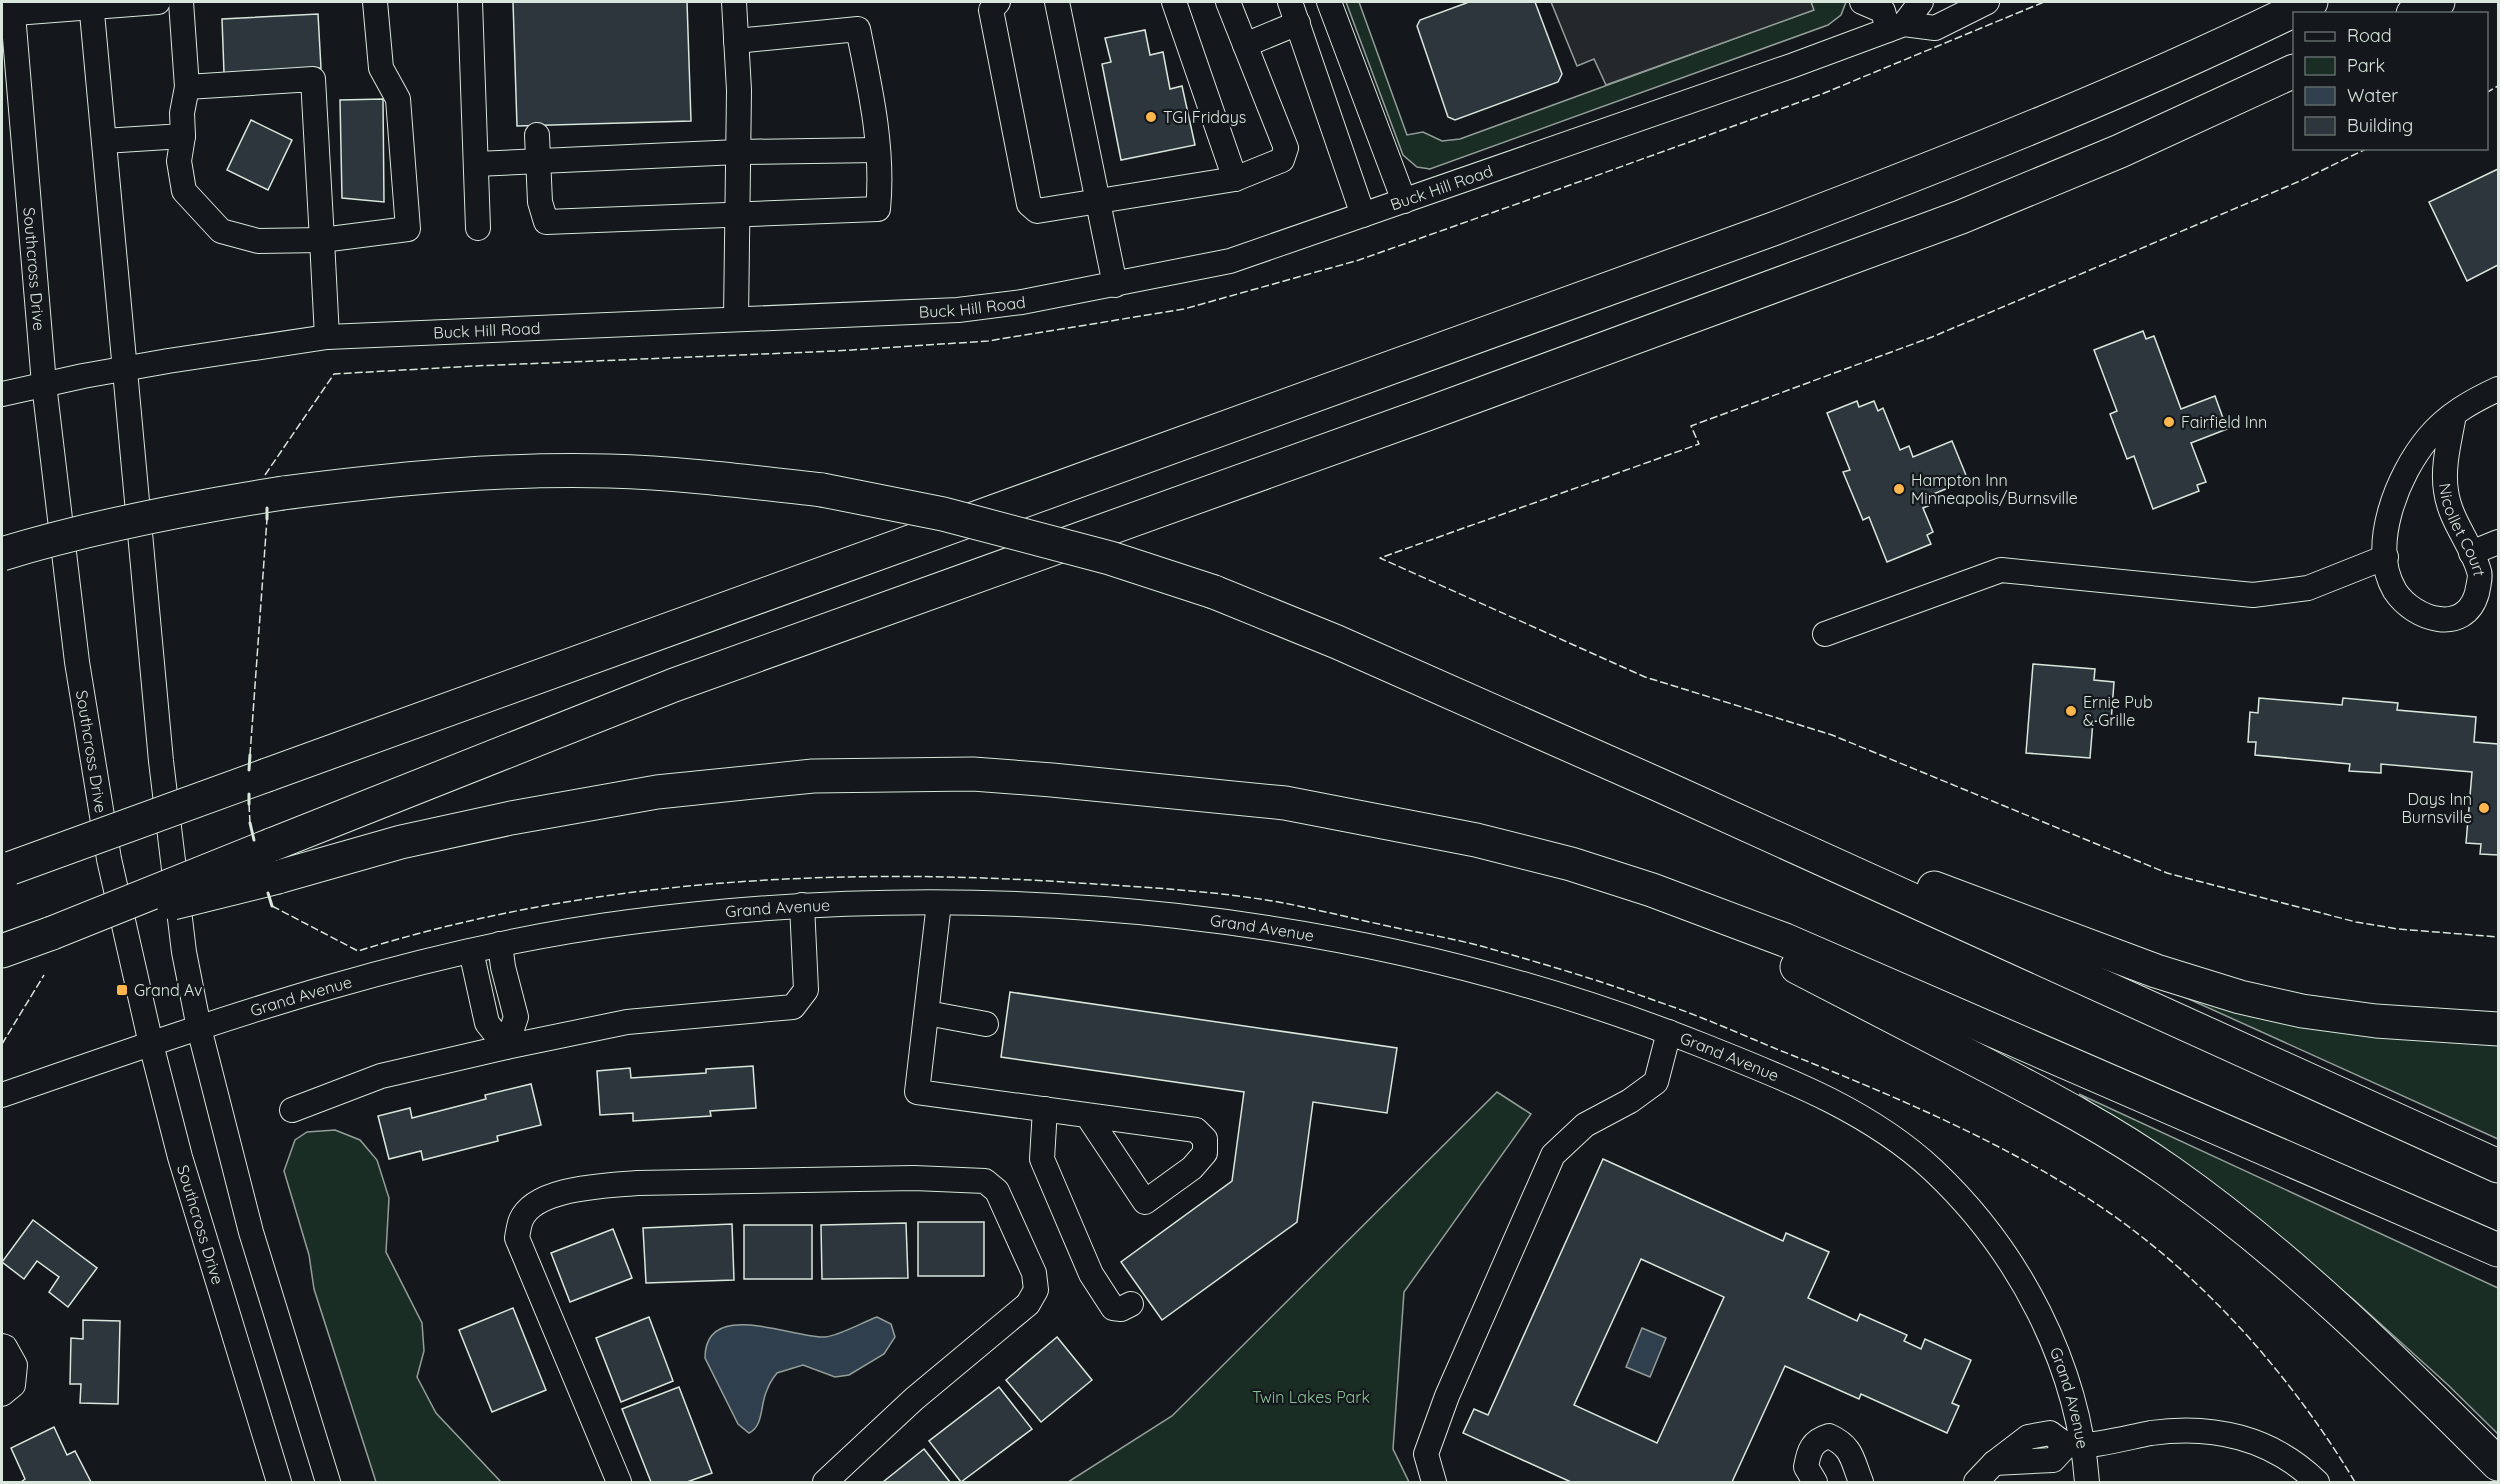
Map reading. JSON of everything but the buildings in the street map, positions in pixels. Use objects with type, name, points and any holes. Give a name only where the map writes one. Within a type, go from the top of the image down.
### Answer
[{"type":"highway","points":[[6,870],[1828,208],[1917,174],[2137,82],[2311,2]]},
{"type":"highway","points":[[2417,12],[2438,2]]},
{"type":"highway","points":[[2,951],[674,685],[1438,410],[1961,217],[2130,146],[2293,72]]},
{"type":"highway","points":[[2,554],[40,542],[195,507],[283,493],[478,473],[609,471],[710,477],[822,490],[943,514],[1110,558],[1214,592],[1337,642],[1657,784],[2499,1166]]},
{"type":"highway","points":[[51,933],[401,843],[500,820],[657,792],[813,776],[973,774],[1286,803],[1487,843],[1571,864],[1652,890],[1785,940],[2499,1250]]},
{"type":"highway","points":[[1657,784],[2157,971],[2240,997],[2302,1011],[2376,1021],[2499,1029]]},
{"type":"highway","points":[[1652,890],[2076,1112],[2169,1171],[2242,1224],[2355,1322],[2499,1464]]},
{"type":"street","points":[[9,10],[158,2]]},
{"type":"street","points":[[181,2],[187,87],[182,113],[183,136],[179,160],[184,191],[221,231],[258,242],[322,240],[408,229],[398,99],[381,68],[375,2]]},
{"type":"street","points":[[470,2],[478,228]]},
{"type":"street","points":[[734,2],[739,90],[736,319]]},
{"type":"street","points":[[998,2],[991,10],[1029,204],[1037,212],[1235,179],[1282,160],[1286,148],[1228,2]]},
{"type":"street","points":[[1057,2],[1115,285]]},
{"type":"street","points":[[1174,2],[1235,179]]},
{"type":"street","points":[[1329,2],[1404,201]]},
{"type":"street","points":[[1885,14],[1921,2]]},
{"type":"street","name":"Buck Hill Road","points":[[2,394],[125,368],[229,350],[327,337],[958,310],[1022,302],[1115,285],[1230,261],[1780,70],[1885,14],[1935,28],[1987,2]]},
{"type":"street","points":[[91,4],[161,761],[184,952],[199,1028],[251,1232],[328,1482]]},
{"type":"street","name":"Southcross Drive","points":[[9,10],[44,384],[77,662],[109,859],[151,1044],[180,1157],[279,1482]]},
{"type":"street","points":[[1245,45],[1294,12],[1363,215]]},
{"type":"street","points":[[537,135],[540,202],[546,222],[878,209],[880,193],[874,111],[858,29],[736,41]]},
{"type":"street","points":[[187,87],[312,79],[327,337]]},
{"type":"street","points":[[104,141],[183,136]]},
{"type":"street","points":[[476,164],[738,152],[877,150]]},
{"type":"street","name":"Nicollet Court","points":[[2454,414],[2445,466],[2446,490],[2451,513],[2480,573],[2476,595],[2467,611],[2451,619],[2432,620],[2413,610],[2395,590],[2386,565],[2385,533],[2397,492],[2410,464],[2428,437],[2454,414],[2468,403],[2499,388]]},
{"type":"street","points":[[2471,554],[2499,542]]},
{"type":"street","points":[[1825,634],[2001,570],[2253,595],[2308,588],[2386,557]]},
{"type":"street","points":[[939,903],[917,1092],[1045,1109],[1196,1130],[1205,1139],[1205,1153],[1192,1168],[1144,1202],[1087,1115]]},
{"type":"street","name":"Grand Avenue","points":[[2,1095],[199,1028],[407,964],[500,944],[629,922],[802,905],[939,903],[1095,907],[1201,917],[1287,930],[1463,969],[1572,1000],[1669,1032],[1764,1070],[1831,1101],[1882,1131],[1931,1168],[1982,1223],[2023,1282],[2054,1344],[2071,1395],[2075,1445],[2155,1433],[2194,1430],[2231,1434],[2268,1447],[2301,1467],[2317,1482]]},
{"type":"street","points":[[292,1110],[381,1076],[627,1022],[793,1007],[806,990],[802,905]]},
{"type":"street","points":[[500,944],[503,967],[516,1017],[506,1047]]},
{"type":"street","points":[[471,951],[487,1023],[506,1047]]},
{"type":"street","points":[[927,1013],[986,1024]]},
{"type":"street","points":[[1434,1482],[1426,1454],[1447,1396],[1553,1155],[1585,1125],[1630,1101],[1656,1082],[1669,1032]]},
{"type":"street","points":[[1045,1109],[1042,1159],[1091,1274],[1113,1308],[1121,1309],[1131,1304]]},
{"type":"street","points":[[620,1482],[517,1238],[521,1218],[532,1206],[546,1197],[637,1183],[914,1178],[986,1181],[997,1191],[1034,1273],[1036,1290],[1028,1304],[914,1399],[825,1482]]},
{"type":"street","points":[[2,1346],[5,1347],[15,1365],[13,1385],[2,1394]]},
{"type":"street","points":[[1976,1482],[1994,1463],[2028,1437],[2050,1433],[2075,1445],[2087,1482]]},
{"type":"street","points":[[1815,1482],[1806,1467],[1808,1450],[1817,1439],[1829,1436],[1841,1442],[1850,1452],[1862,1482]]},
{"type":"green space","points":[[1346,2],[1359,2],[1407,135],[1423,132],[1442,141],[1460,139],[1813,10],[1811,2],[1846,2],[1841,15],[1828,25],[1430,169],[1417,167],[1403,155]]},
{"type":"green space","points":[[2180,995],[2498,1040],[2498,1139]]},
{"type":"green space","name":"Twin Lakes Park","points":[[1497,1092],[1531,1114],[1404,1292],[1393,1449],[1409,1482],[1068,1482],[1172,1416]]},
{"type":"green space","points":[[2079,1094],[2498,1288],[2498,1434],[2447,1384],[2353,1299],[2258,1222]]},
{"type":"green space","points":[[335,1130],[360,1140],[377,1160],[389,1198],[386,1252],[422,1323],[424,1351],[417,1377],[436,1413],[501,1482],[376,1482],[314,1289],[309,1255],[284,1171],[295,1140],[307,1132]]},
{"type":"shaded area","points":[[1551,2],[1811,2],[1814,10],[1606,85],[1594,59],[1577,66]]},
{"type":"water","points":[[877,1317],[891,1324],[895,1337],[884,1354],[849,1375],[835,1377],[803,1365],[777,1373],[765,1396],[757,1425],[749,1433],[738,1424],[705,1358],[709,1340],[719,1329],[735,1325],[753,1325],[825,1337],[844,1332]]},
{"type":"water","points":[[1642,1328],[1666,1338],[1650,1377],[1626,1367]]},
{"type":"fence","points":[[265,475],[334,374],[836,351],[988,341],[1184,309],[1359,260],[1587,179],[1822,94],[2044,2]]},
{"type":"fence","points":[[2488,92],[2498,86]]},
{"type":"fence","points":[[2364,150],[2300,181],[1932,337],[1691,426],[1699,444],[1380,558],[1645,677],[1832,735],[2167,873],[2356,922],[2398,929],[2498,937]]},
{"type":"fence","points":[[250,755],[267,519]]},
{"type":"fence","points":[[249,804],[250,823]]},
{"type":"fence","points":[[272,906],[358,951],[444,927],[531,908],[619,894],[708,884],[797,879],[887,876],[976,878],[1147,887],[1257,899],[1299,906],[1488,948],[1615,987],[1718,1024],[1941,1119],[2020,1158],[2058,1180],[2134,1231],[2172,1261],[2207,1294],[2241,1329],[2302,1403],[2355,1482]]},
{"type":"fence","points":[[2,1044],[44,975]]},
{"type":"wall","points":[[267,508],[267,519]]},
{"type":"wall","points":[[249,770],[250,755]]},
{"type":"wall","points":[[249,794],[249,804]]},
{"type":"wall","points":[[250,823],[254,840]]},
{"type":"wall","points":[[268,893],[272,906]]},
{"type":"place","name":"TGI Fridays","points":[[1151,117]]},
{"type":"place","name":"Fairfield Inn","points":[[2169,422]]},
{"type":"place","name":"Hampton Inn Minneapolis/Burnsville","points":[[1899,489]]},
{"type":"place","name":"Ernie Pub & Grille","points":[[2071,711]]},
{"type":"place","name":"Days Inn Burnsville","points":[[2484,808]]},
{"type":"place","name":"Grand Av","points":[[122,990]]}]
